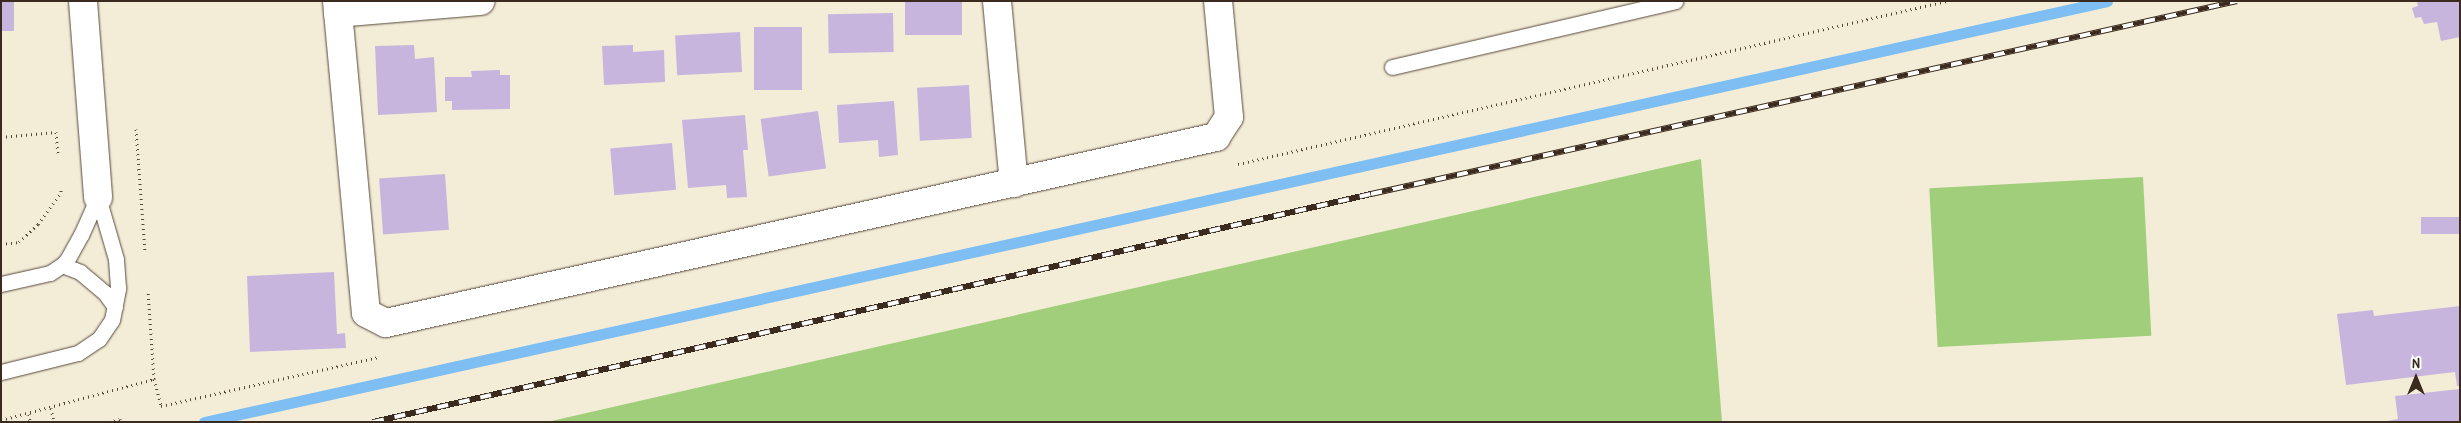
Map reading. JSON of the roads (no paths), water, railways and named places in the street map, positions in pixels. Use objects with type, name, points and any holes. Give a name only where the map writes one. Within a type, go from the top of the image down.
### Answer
[{"type":"street","points":[[82,1],[98,197]]},
{"type":"street","points":[[480,1],[338,7],[366,312],[386,323],[1216,138],[1228,117],[1218,1]]},
{"type":"street","points":[[997,1],[1014,183]]},
{"type":"lane","points":[[1392,67],[1675,1]]},
{"type":"lane","points":[[1,284],[50,273],[68,260],[98,197]]},
{"type":"lane","points":[[1,372],[78,353],[99,339],[112,320],[118,288],[116,259],[98,197]]},
{"type":"lane","points":[[62,265],[80,272],[104,293],[115,307]]},
{"type":"waterway","points":[[204,422],[2107,1]]},
{"type":"railway","points":[[373,422],[1371,194],[2237,1]]}]
